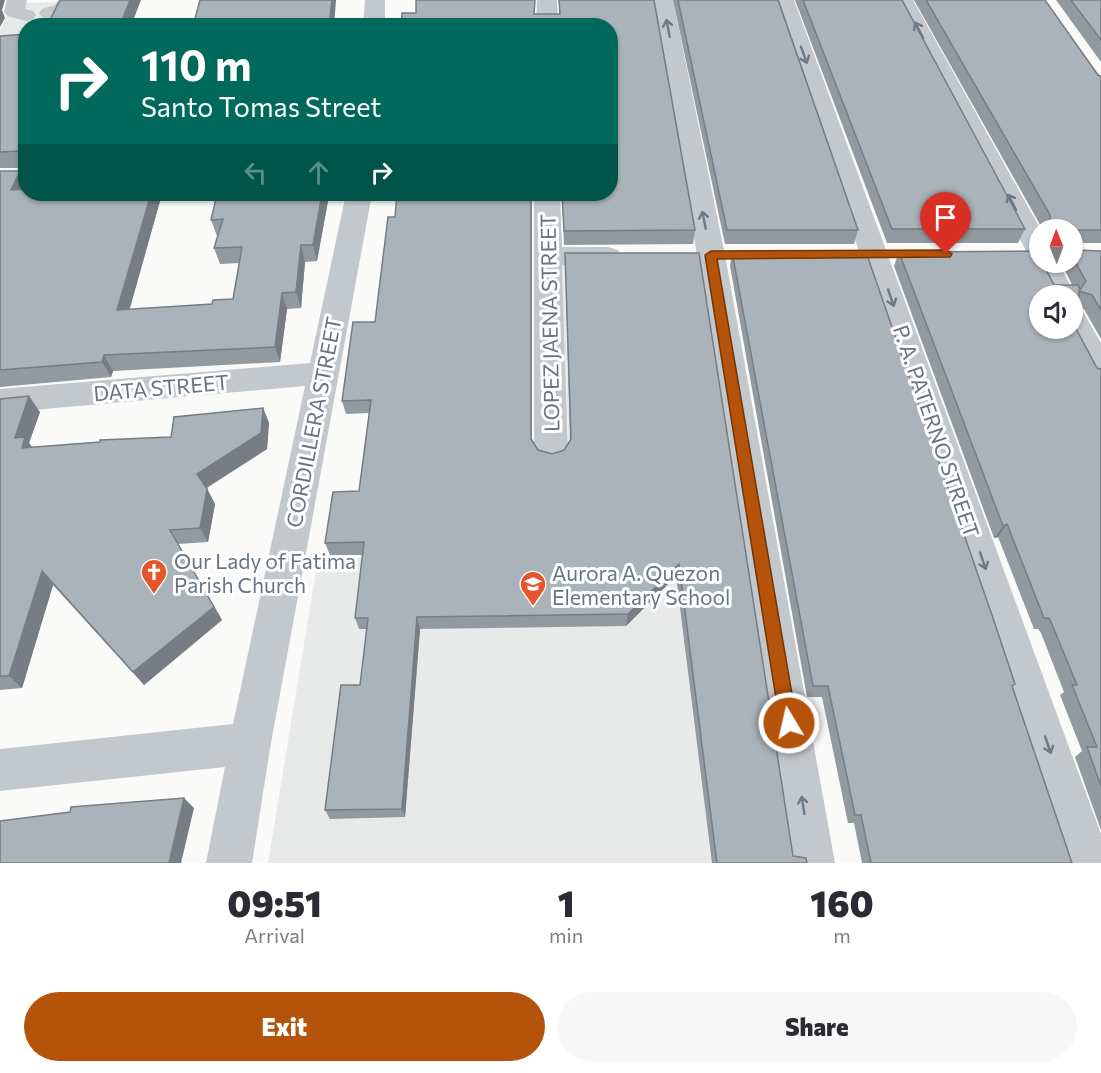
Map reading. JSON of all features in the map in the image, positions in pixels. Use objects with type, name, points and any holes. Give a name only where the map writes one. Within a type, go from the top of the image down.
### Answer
[{"type":"street","points":[[49,13],[62,10],[70,0]]},
{"type":"street","points":[[374,18],[375,0]]},
{"type":"street","points":[[547,0],[547,18]]},
{"type":"street","points":[[663,0],[711,255],[812,863]]},
{"type":"street","name":"P. A. PATERNO STREET","points":[[784,0],[1089,863]]},
{"type":"street","points":[[903,0],[1029,248]]},
{"type":"street","name":"CORDILLERA STREET","points":[[229,863],[250,743],[358,201]]},
{"type":"street","name":"LOPEZ JAENA STREET","points":[[547,201],[551,452]]},
{"type":"street","points":[[547,256],[629,255]]},
{"type":"street","points":[[1083,338],[1101,372]]},
{"type":"street","name":"DATA STREET","points":[[0,401],[323,373]]},
{"type":"street","points":[[0,770],[250,743]]},
{"type":"shaded area","points":[[72,2],[63,18],[18,18],[18,47],[0,48],[0,31],[13,3]]},
{"type":"shaded area","name":"Aurora A. Quezon Elementary School","points":[[697,264],[802,863],[268,863],[318,559],[447,555],[569,457],[562,265]]},
{"type":"building","points":[[61,0],[130,0],[123,18],[51,18]]},
{"type":"building","points":[[200,0],[332,0],[330,18],[195,18]]},
{"type":"building","points":[[416,0],[535,0],[534,14],[560,14],[559,0],[654,0],[695,230],[564,231],[562,201],[618,201],[618,18],[402,18],[402,13],[416,13]]},
{"type":"building","points":[[678,0],[778,0],[858,230],[727,230]]},
{"type":"building","points":[[803,0],[902,0],[1025,229],[892,229]]},
{"type":"building","points":[[926,0],[1045,0],[1098,75],[1101,76],[1101,230],[1083,230],[1083,219],[1050,219],[1050,215]]},
{"type":"building","points":[[1071,0],[1101,0],[1101,40]]},
{"type":"building","points":[[18,35],[18,151],[0,152],[0,36]]},
{"type":"building","points":[[0,171],[18,171],[11,190],[18,190],[18,201],[149,201],[117,310],[212,304],[213,300],[233,299],[242,247],[214,248],[223,219],[211,220],[215,201],[321,201],[313,245],[301,245],[296,292],[282,293],[275,347],[104,355],[102,362],[0,370]]},
{"type":"building","points":[[396,201],[531,201],[531,439],[538,450],[552,454],[564,450],[571,439],[565,253],[699,253],[793,856],[806,858],[807,863],[717,863],[679,564],[628,614],[417,617],[402,809],[325,810],[341,685],[360,685],[368,618],[355,618],[364,542],[325,543],[333,492],[359,491],[371,400],[342,401],[353,322],[375,322],[388,217],[395,217]]},
{"type":"building","points":[[1083,250],[1101,251],[1101,310],[1092,295],[1083,292],[1086,281],[1082,273]]},
{"type":"building","points":[[1029,251],[1029,273],[1048,273],[1054,285],[1029,285],[1029,339],[1082,339],[1097,368],[1101,369],[1101,786],[1087,747],[1097,747],[1072,685],[1077,685],[1051,622],[1049,618],[1044,618],[1007,524],[1003,526],[899,252]]},
{"type":"building","points":[[732,252],[866,252],[993,618],[1015,684],[1012,686],[1072,863],[871,863],[861,815],[855,815],[828,686],[813,686]]},
{"type":"building","points":[[29,396],[15,438],[25,437],[22,448],[100,442],[100,440],[171,437],[174,417],[263,408],[261,433],[197,474],[207,489],[200,528],[170,530],[214,607],[133,672],[42,571],[9,676],[0,676],[0,399]]},
{"type":"building","points":[[184,798],[169,863],[0,863],[0,821],[70,812],[71,807]]},
{"type":"place","name":"Our Lady of Fatima Parish Church","points":[[154,595]]},
{"type":"place","name":"Aurora A. Quezon Elementary School","points":[[533,607]]},
{"type":"route","points":[[789,723],[711,255],[946,254]]}]
